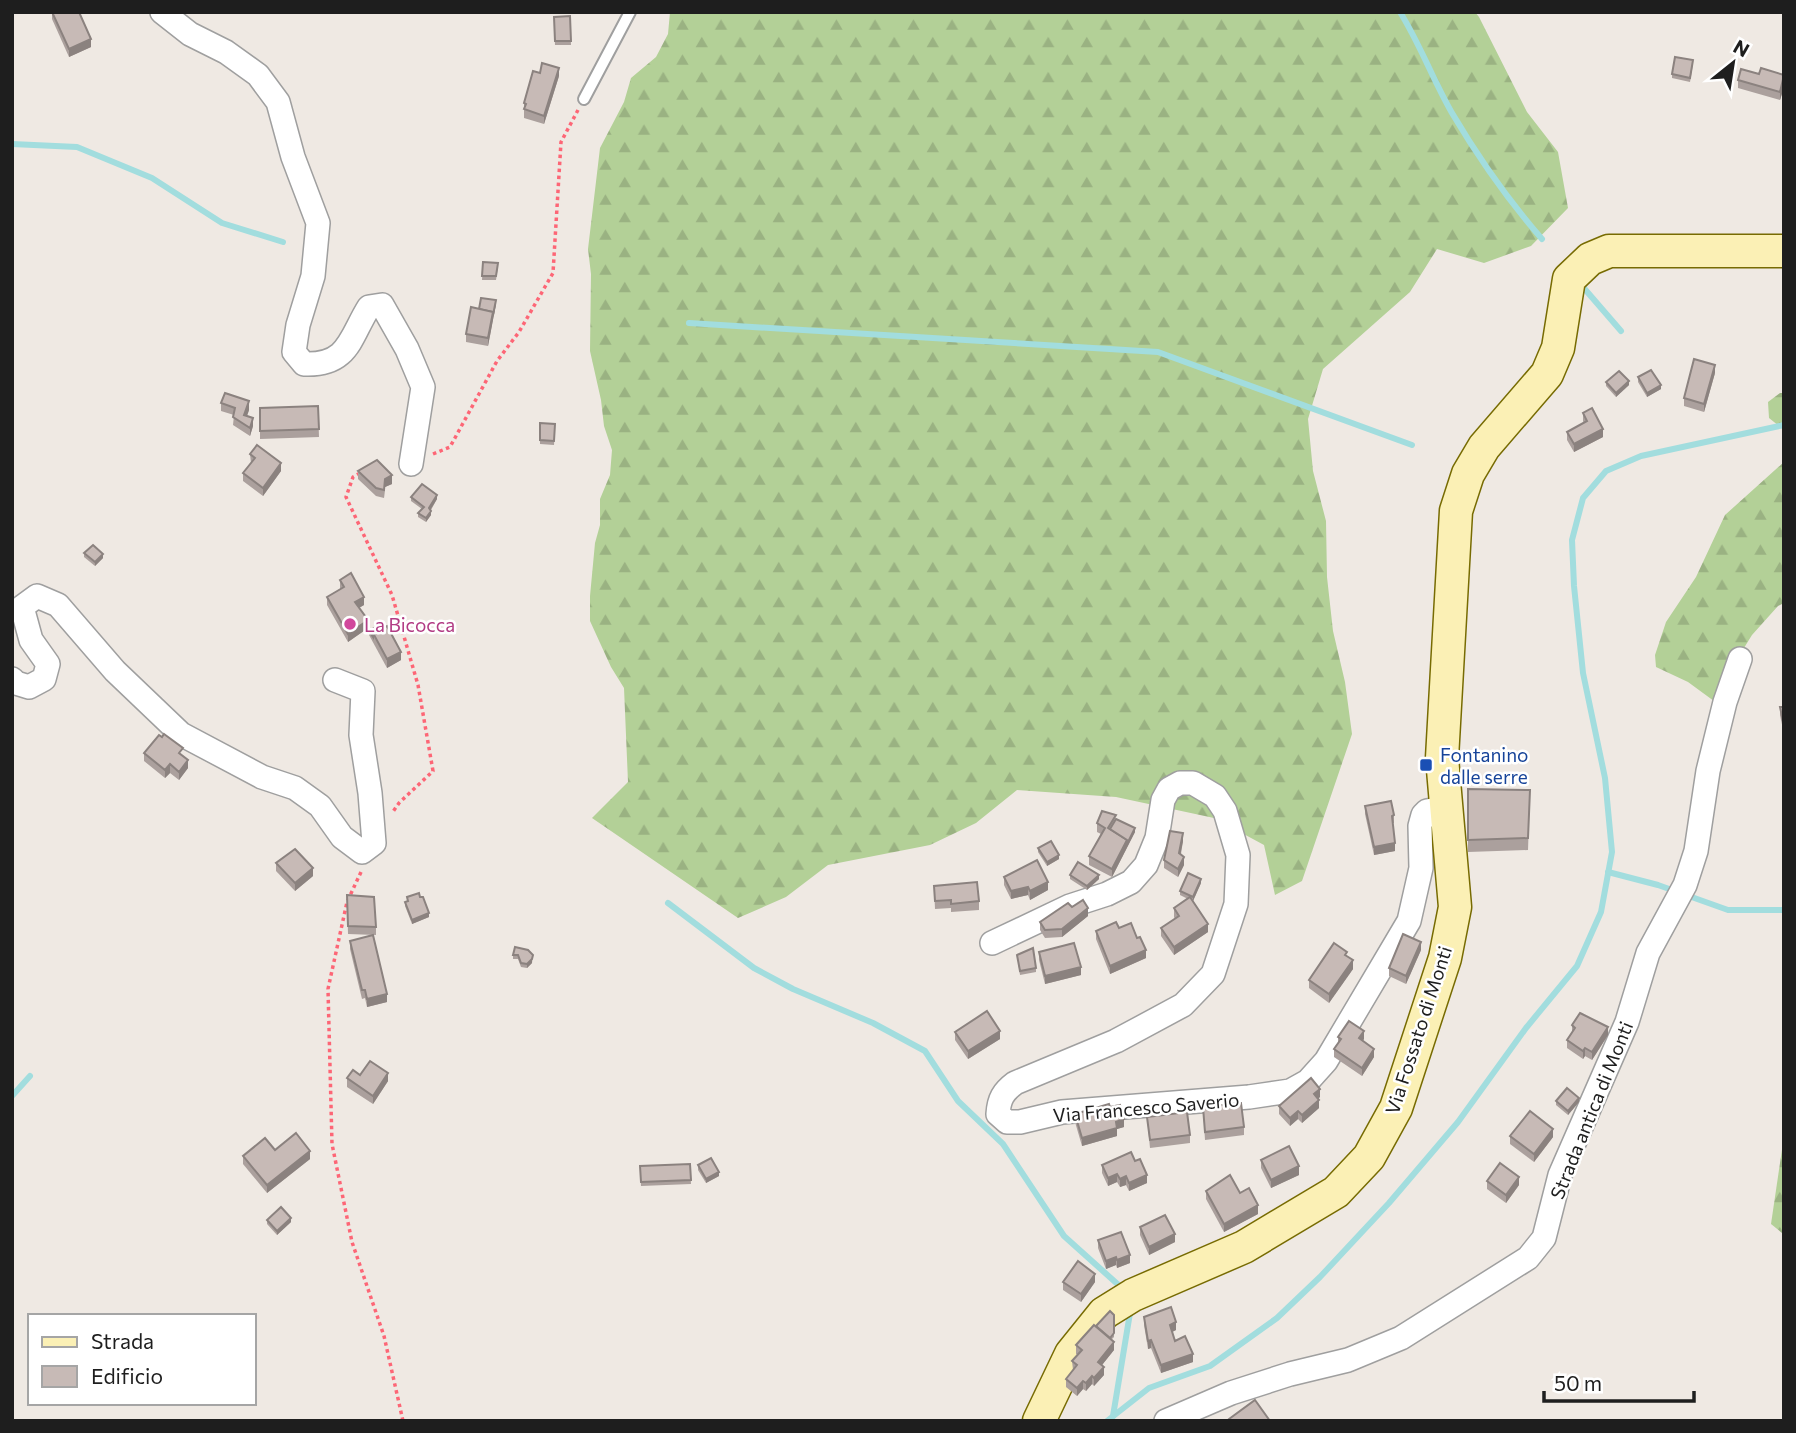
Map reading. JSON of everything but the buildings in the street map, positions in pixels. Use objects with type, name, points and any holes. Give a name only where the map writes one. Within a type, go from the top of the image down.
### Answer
[{"type":"street","points":[[162,12],[190,34],[226,52],[258,75],[278,102],[293,158],[318,223],[313,276],[298,325],[294,352],[304,364],[322,364],[352,341],[369,307],[382,305],[407,349],[423,387],[422,408],[411,464]]},
{"type":"street","name":"Via Fossato di Monti","points":[[1039,1421],[1071,1354],[1104,1312],[1133,1295],[1244,1247],[1336,1192],[1368,1157],[1396,1108],[1444,958],[1455,907],[1442,758],[1456,512],[1468,474],[1484,447],[1546,373],[1558,348],[1569,279],[1590,259],[1609,251],[1784,251]]},
{"type":"street","points":[[12,679],[29,687],[44,679],[48,664],[31,640],[22,607],[37,596],[58,606],[115,671],[181,734],[262,777],[295,788],[320,806],[342,837],[362,852],[374,844],[361,735],[363,691],[335,680]]},
{"type":"street","name":"Strada antica di Monti","points":[[1167,1421],[1231,1392],[1348,1360],[1401,1338],[1528,1258],[1544,1238],[1560,1175],[1627,1022],[1648,953],[1685,885],[1696,851],[1708,771],[1725,702],[1740,659]]},
{"type":"street","name":"Via Francesco Saverio","points":[[992,943],[1070,906],[1107,894],[1131,882],[1146,865],[1153,847],[1163,800],[1169,789],[1180,783],[1193,783],[1215,796],[1225,811],[1238,855],[1236,904],[1213,974],[1183,1005],[1116,1041],[1004,1090],[999,1101],[998,1114],[1007,1122],[1020,1122],[1062,1112],[1250,1097],[1290,1091],[1308,1081],[1326,1061],[1409,921],[1421,868],[1420,826],[1423,815],[1427,811],[1448,807]]},
{"type":"lane","points":[[584,99],[630,12]]},
{"type":"path","points":[[411,464],[450,447],[497,361],[519,332],[553,273],[561,142],[584,99]]},
{"type":"path","points":[[364,471],[353,477],[346,497],[392,596],[418,685],[433,771],[392,813]]},
{"type":"path","points":[[364,865],[347,902],[328,989],[332,1144],[352,1242],[384,1336],[402,1421]]},
{"type":"green space","points":[[670,12],[1475,12],[1479,17],[1527,112],[1558,152],[1568,208],[1531,246],[1484,263],[1437,249],[1410,292],[1323,369],[1308,419],[1313,471],[1326,521],[1327,577],[1333,631],[1345,682],[1352,734],[1302,881],[1275,895],[1264,845],[1214,818],[1116,797],[1017,790],[976,823],[930,845],[828,865],[786,897],[738,918],[592,818],[628,782],[624,688],[590,621],[595,543],[600,525],[600,499],[610,475],[612,450],[604,426],[590,351],[591,274],[588,249],[600,148],[624,102],[631,78],[656,57],[668,34]]},
{"type":"green space","points":[[1784,393],[1784,430],[1769,418],[1768,402]]},
{"type":"green space","points":[[1784,462],[1784,603],[1778,606],[1752,635],[1739,656],[1718,704],[1688,682],[1656,667],[1655,655],[1666,622],[1696,577],[1725,515]]},
{"type":"green space","points":[[1784,1136],[1784,1233],[1782,1233],[1771,1224]]},
{"type":"waterway","points":[[1400,12],[1462,129],[1505,194],[1542,239]]},
{"type":"waterway","points":[[12,144],[77,147],[152,178],[222,223],[283,242]]},
{"type":"waterway","points":[[1583,287],[1621,331]]},
{"type":"waterway","points":[[689,323],[1158,352],[1412,445]]},
{"type":"waterway","points":[[1107,1421],[1149,1388],[1210,1366],[1277,1318],[1320,1277],[1389,1203],[1458,1122],[1526,1028],[1577,966],[1601,912],[1612,852],[1605,778],[1583,673],[1574,586],[1572,540],[1583,498],[1606,471],[1641,456],[1784,425]]},
{"type":"waterway","points":[[1608,872],[1658,885],[1728,910],[1784,910]]},
{"type":"waterway","points":[[668,903],[754,968],[793,989],[873,1023],[925,1051],[958,1101],[1003,1144],[1064,1236],[1123,1289]]},
{"type":"waterway","points":[[12,1096],[30,1076]]},
{"type":"waterway","points":[[1113,1416],[1130,1313]]},
{"type":"place","name":"La Bicocca","points":[[350,624]]},
{"type":"place","name":"Fontanino dalle serre","points":[[1426,765]]}]
